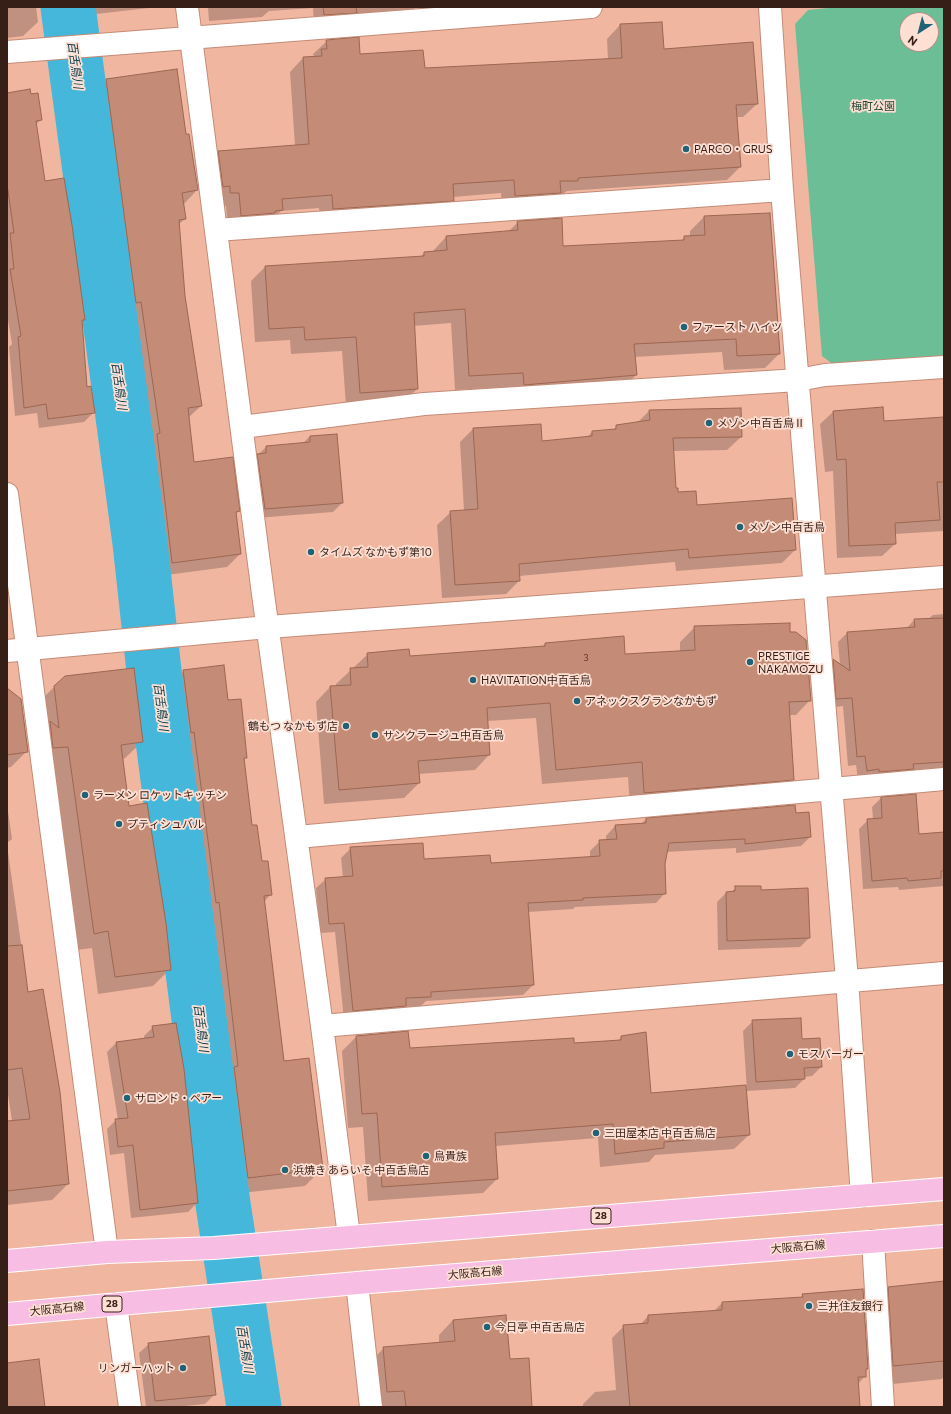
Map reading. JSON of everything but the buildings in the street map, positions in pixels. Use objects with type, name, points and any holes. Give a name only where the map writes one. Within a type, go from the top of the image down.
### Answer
[{"type":"main road","name":"28","points":[[7,1262],[107,1252],[214,1248],[944,1189]]},
{"type":"main road","name":"大阪高石線","points":[[7,1314],[357,1283],[944,1236]]},
{"type":"street","points":[[187,7],[242,427],[262,594],[268,627],[297,838],[349,1236]]},
{"type":"street","points":[[7,52],[591,7]]},
{"type":"street","points":[[770,7],[782,190],[816,588],[847,980],[862,1196]]},
{"type":"street","points":[[216,230],[782,190]]},
{"type":"street","points":[[242,427],[424,404],[798,380],[825,375],[944,367]]},
{"type":"street","points":[[7,494],[18,650],[107,1252]]},
{"type":"street","points":[[18,650],[268,627],[944,578]]},
{"type":"street","points":[[297,838],[944,779]]},
{"type":"street","points":[[322,1026],[847,980],[944,973]]},
{"type":"street","points":[[874,1241],[883,1407]]},
{"type":"street","points":[[357,1283],[371,1407]]},
{"type":"street","points":[[116,1304],[130,1407]]},
{"type":"green space","name":"梅町公園","points":[[838,7],[944,7],[944,357],[834,365],[822,356],[795,24],[808,10]]},
{"type":"waterway","name":"百舌鳥川","points":[[68,7],[140,543],[154,671],[223,1204],[254,1407]]},
{"type":"place","name":"PARCO・GRUS","points":[[686,149]]},
{"type":"place","name":"ファースト ハイツ","points":[[684,327]]},
{"type":"place","name":"メゾン中百舌鳥Ⅱ","points":[[709,423]]},
{"type":"place","name":"メゾン中百舌鳥","points":[[740,527]]},
{"type":"place","name":"タイムズ なかもず第10","points":[[311,552]]},
{"type":"place","name":"PRESTIGE NAKAMOZU","points":[[750,662]]},
{"type":"place","name":"HAVITATION中百舌鳥","points":[[473,680]]},
{"type":"place","name":"アネックスグランなかもず","points":[[577,701]]},
{"type":"place","name":"鶴もつ なかもず店","points":[[346,726]]},
{"type":"place","name":"サンクラージュ中百舌鳥","points":[[375,735]]},
{"type":"place","name":"ラーメン ロケットキッチン","points":[[85,795]]},
{"type":"place","name":"プティシュバル","points":[[119,824]]},
{"type":"place","name":"モスバーガー","points":[[790,1054]]},
{"type":"place","name":"サロンド・ペアー","points":[[127,1098]]},
{"type":"place","name":"三田屋本店 中百舌鳥店","points":[[596,1133]]},
{"type":"place","name":"鳥貴族","points":[[426,1156]]},
{"type":"place","name":"浜焼き あらいそ 中百舌鳥店","points":[[285,1170]]},
{"type":"place","name":"三井住友銀行","points":[[809,1306]]},
{"type":"place","name":"今日亭 中百舌鳥店","points":[[487,1327]]},
{"type":"place","name":"リンガーハット","points":[[183,1368]]}]
